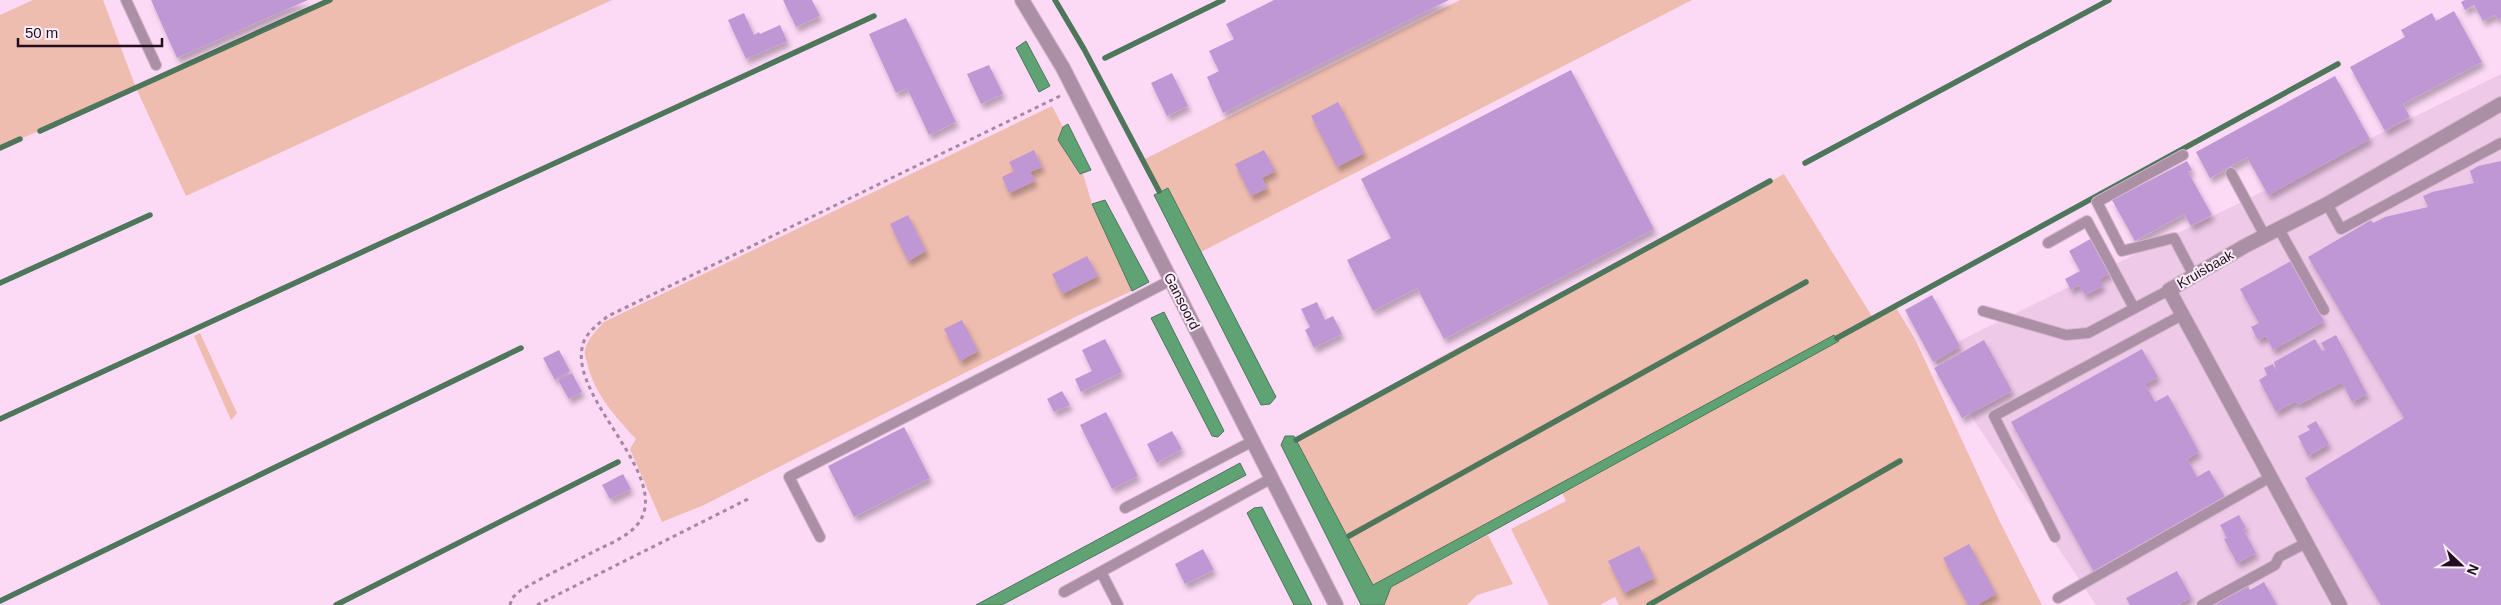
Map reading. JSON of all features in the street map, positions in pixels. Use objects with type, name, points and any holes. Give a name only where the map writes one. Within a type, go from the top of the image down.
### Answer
[{"type":"street","name":"Gansoord","points":[[1022,0],[1074,89],[1336,605]]},
{"type":"street","name":"Kruisbaak","points":[[2340,605],[2269,478],[2169,290],[2265,236],[2327,204],[2501,104]]},
{"type":"lane","points":[[126,0],[156,65]]},
{"type":"lane","points":[[2327,204],[2342,229],[2501,143]]},
{"type":"lane","points":[[2183,155],[2097,202],[2122,251],[2174,238],[2194,276]]},
{"type":"lane","points":[[2231,173],[2265,236]]},
{"type":"lane","points":[[2048,243],[2087,221],[2134,308]]},
{"type":"lane","points":[[2279,229],[2324,310]]},
{"type":"lane","points":[[820,537],[789,477],[1171,280]]},
{"type":"lane","points":[[1983,311],[2066,335],[2088,333],[2169,290]]},
{"type":"lane","points":[[2055,536],[1994,416],[2182,315]]},
{"type":"lane","points":[[1125,508],[1252,441]]},
{"type":"lane","points":[[1064,592],[1272,478]]},
{"type":"lane","points":[[2058,598],[2269,478]]},
{"type":"lane","points":[[2202,605],[2275,565],[2279,558],[2306,543]]},
{"type":"lane","points":[[1101,572],[1118,605]]},
{"type":"path","points":[[510,605],[512,598],[521,590],[627,534],[643,517],[647,505],[645,493],[635,466],[586,381],[581,364],[582,347],[591,330],[608,316],[1074,89]]},
{"type":"path","points":[[537,605],[748,500]]},
{"type":"shaded area","points":[[33,0],[103,0],[136,88],[0,148],[0,15]]},
{"type":"shaded area","points":[[330,0],[612,0],[186,196],[136,88]]},
{"type":"shaded area","points":[[1460,0],[1692,0],[1201,252],[1168,188],[1159,191],[1143,160]]},
{"type":"shaded area","points":[[1026,41],[1050,86],[1039,92],[1016,48]]},
{"type":"shaded area","points":[[2501,74],[2501,605],[2096,605],[1931,355]]},
{"type":"shaded area","points":[[1052,106],[1063,127],[1058,140],[1079,174],[1083,174],[1092,204],[1132,291],[1077,316],[704,505],[662,522],[630,449],[636,439],[606,404],[590,374],[585,352],[587,343],[604,322]]},
{"type":"shaded area","points":[[1068,124],[1091,170],[1080,174],[1058,140],[1063,127]]},
{"type":"shaded area","points":[[1784,174],[1873,318],[1895,306],[1915,339],[1999,520],[2042,605],[1619,605],[1615,597],[1600,605],[1549,605],[1511,529],[1566,501],[1562,493],[1838,341],[1834,335],[1373,585],[1296,440],[1439,358]]},
{"type":"shaded area","points":[[1168,188],[1276,397],[1270,404],[1261,405],[1154,195]]},
{"type":"shaded area","points":[[1105,200],[1149,282],[1132,291],[1092,204]]},
{"type":"shaded area","points":[[1164,312],[1224,431],[1218,437],[1212,436],[1151,318]]},
{"type":"shaded area","points":[[200,333],[237,413],[231,420],[194,336]]},
{"type":"shaded area","points":[[1834,335],[1839,341],[1391,587],[1384,605],[1361,605],[1281,445],[1285,436],[1294,436],[1373,585]]},
{"type":"shaded area","points":[[1240,463],[1246,475],[1002,605],[976,605]]},
{"type":"shaded area","points":[[1262,507],[1312,605],[1294,605],[1247,513],[1254,508]]},
{"type":"shaded area","points":[[1488,535],[1513,584],[1477,595],[1467,605],[1384,605],[1391,587]]},
{"type":"building","points":[[151,0],[308,0],[177,58]]},
{"type":"building","points":[[783,0],[812,0],[820,16],[796,27]]},
{"type":"building","points":[[1274,0],[1449,0],[1223,113],[1207,77],[1219,71],[1209,51],[1234,39],[1226,24]]},
{"type":"building","points":[[2465,0],[2501,0],[2501,18],[2498,20],[2495,15],[2483,21],[2474,5],[2465,10],[2461,2]]},
{"type":"building","points":[[2454,11],[2482,62],[2403,104],[2410,117],[2385,131],[2350,67],[2405,37],[2401,30],[2432,13],[2436,21]]},
{"type":"building","points":[[744,13],[754,35],[780,25],[787,41],[746,59],[728,20]]},
{"type":"building","points":[[906,18],[956,122],[929,135],[907,88],[896,93],[869,34]]},
{"type":"building","points":[[989,65],[1003,94],[981,104],[967,74]]},
{"type":"building","points":[[1571,70],[1654,229],[1444,339],[1417,288],[1373,311],[1347,260],[1391,238],[1361,179]]},
{"type":"building","points":[[1172,73],[1188,106],[1167,116],[1151,83]]},
{"type":"building","points":[[2335,76],[2370,139],[2268,195],[2247,157],[2210,178],[2196,152]]},
{"type":"building","points":[[1338,102],[1364,153],[1337,167],[1311,116]]},
{"type":"building","points":[[1034,150],[1042,167],[1030,172],[1035,181],[1009,193],[1002,177],[1014,171],[1009,162]]},
{"type":"building","points":[[1264,150],[1275,171],[1262,178],[1267,188],[1251,196],[1235,164]]},
{"type":"building","points":[[2187,161],[2192,170],[2188,172],[2212,215],[2191,226],[2184,214],[2135,241],[2112,200]]},
{"type":"building","points":[[2501,161],[2501,605],[2381,605],[2305,478],[2404,418],[2308,257],[2371,220],[2373,223],[2385,217],[2428,207],[2423,196],[2432,192],[2474,183],[2470,171],[2478,166]]},
{"type":"building","points":[[908,215],[926,251],[908,261],[890,224]]},
{"type":"building","points":[[2092,238],[2111,273],[2099,279],[2103,286],[2085,295],[2079,285],[2071,290],[2065,279],[2080,271],[2069,251]]},
{"type":"building","points":[[1087,256],[1098,276],[1062,294],[1052,274]]},
{"type":"building","points":[[2291,261],[2324,321],[2273,350],[2266,336],[2258,340],[2251,327],[2259,323],[2240,289]]},
{"type":"building","points":[[1932,295],[1960,346],[1933,362],[1905,310]]},
{"type":"building","points":[[1317,302],[1325,320],[1333,316],[1342,334],[1314,348],[1305,330],[1310,327],[1301,309]]},
{"type":"building","points":[[962,320],[978,351],[960,361],[944,329]]},
{"type":"building","points":[[2336,335],[2367,394],[2352,402],[2342,382],[2298,405],[2296,401],[2276,412],[2259,380],[2267,375],[2264,368],[2273,364],[2276,370],[2274,362],[2315,339],[2322,351],[2325,350],[2321,343]]},
{"type":"building","points":[[1105,339],[1122,372],[1081,392],[1075,379],[1092,371],[1082,350]]},
{"type":"building","points":[[1984,340],[2012,391],[1962,418],[1934,368]]},
{"type":"building","points":[[2142,349],[2158,377],[2145,384],[2155,402],[2168,395],[2199,452],[2187,459],[2197,477],[2209,470],[2226,499],[2094,572],[2011,422]]},
{"type":"building","points":[[559,350],[570,371],[555,380],[543,358]]},
{"type":"building","points":[[572,373],[582,392],[569,399],[558,380]]},
{"type":"building","points":[[1062,391],[1070,405],[1054,412],[1047,399]]},
{"type":"building","points":[[1106,412],[1138,476],[1112,489],[1080,425]]},
{"type":"building","points":[[2316,421],[2329,444],[2308,456],[2298,436],[2310,430],[2307,426]]},
{"type":"building","points":[[904,427],[930,478],[854,517],[828,466]]},
{"type":"building","points":[[1172,431],[1182,449],[1157,463],[1147,444]]},
{"type":"building","points":[[623,474],[631,489],[610,499],[602,485]]},
{"type":"building","points":[[2239,515],[2246,528],[2243,529],[2256,553],[2237,563],[2224,539],[2227,538],[2220,525]]},
{"type":"building","points":[[1969,544],[1996,594],[1977,605],[1968,605],[1943,558]]},
{"type":"building","points":[[1639,546],[1654,578],[1624,593],[1608,561]]},
{"type":"building","points":[[1203,549],[1214,570],[1185,584],[1175,564]]},
{"type":"building","points":[[2177,571],[2191,597],[2178,605],[2130,605],[2126,598]]},
{"type":"building","points":[[2264,582],[2277,605],[2214,605],[2248,586],[2250,590]]},
{"type":"waterway","points":[[40,131],[330,0]]},
{"type":"waterway","points":[[1055,0],[1084,49],[1159,191]]},
{"type":"waterway","points":[[1105,58],[1223,0]]},
{"type":"waterway","points":[[1805,163],[2109,0]]},
{"type":"waterway","points":[[0,419],[874,16]]},
{"type":"waterway","points":[[1837,338],[2338,64]]},
{"type":"waterway","points":[[0,148],[20,139]]},
{"type":"waterway","points":[[1296,440],[1770,181]]},
{"type":"waterway","points":[[0,283],[150,215]]},
{"type":"waterway","points":[[1349,536],[1806,282]]},
{"type":"waterway","points":[[0,601],[521,348]]},
{"type":"waterway","points":[[1649,605],[1900,461]]},
{"type":"waterway","points":[[336,605],[618,462]]}]
